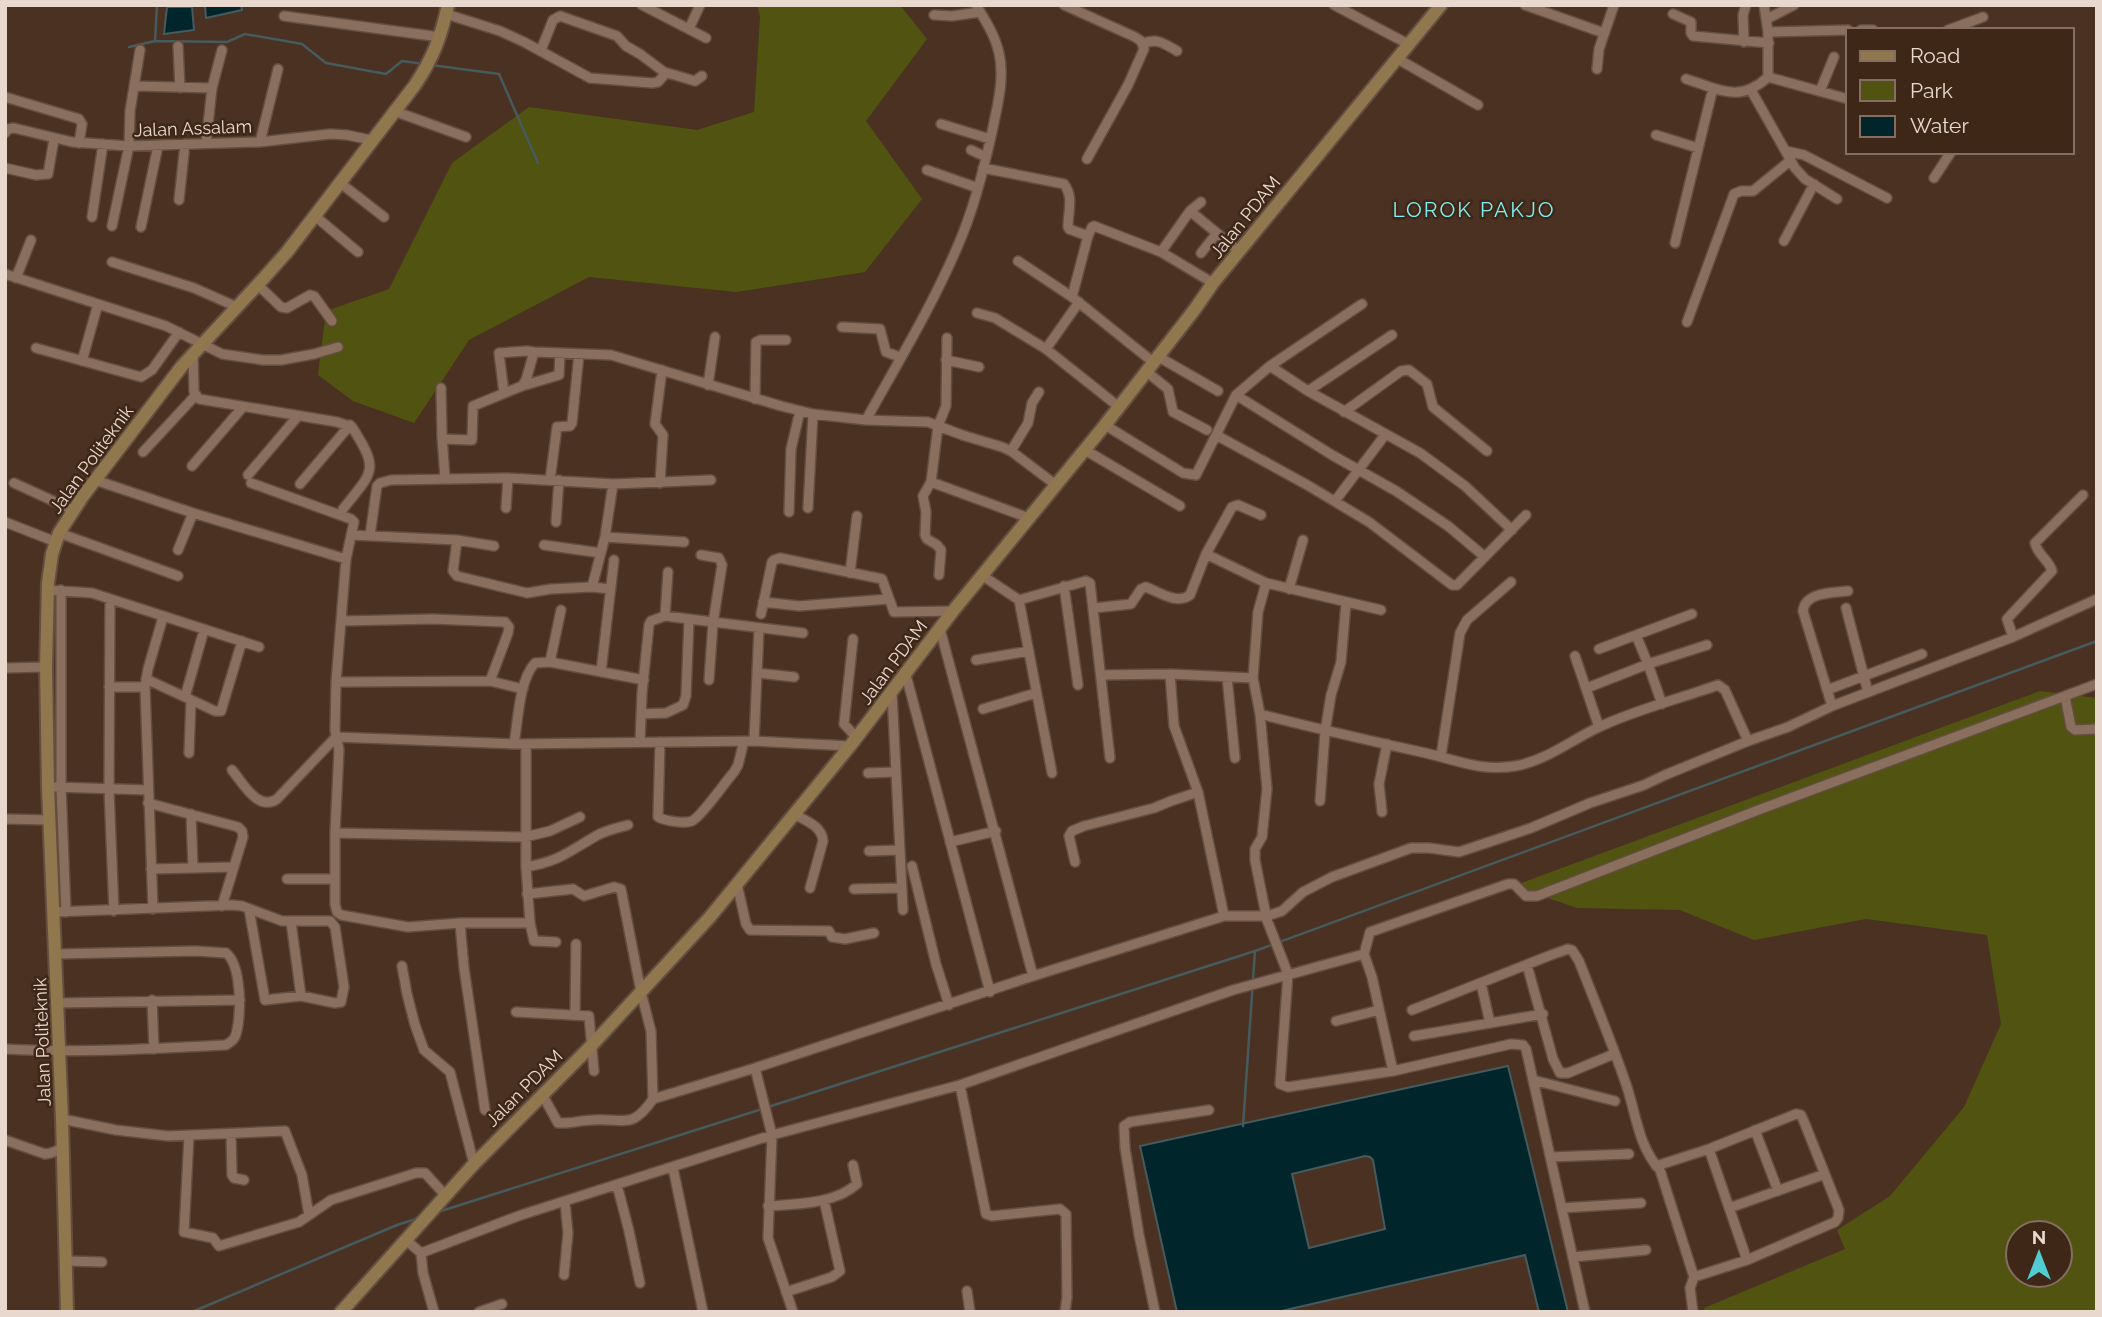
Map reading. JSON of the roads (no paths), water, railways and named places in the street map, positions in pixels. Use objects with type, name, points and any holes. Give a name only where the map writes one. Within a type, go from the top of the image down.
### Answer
[{"type":"street","points":[[642,5],[706,38]]},
{"type":"street","points":[[689,29],[700,5]]},
{"type":"street","points":[[1064,5],[1135,37],[1143,44]]},
{"type":"street","points":[[1334,5],[1410,45]]},
{"type":"street","name":"Jalan PDAM","points":[[341,1312],[474,1164],[592,1045],[737,884],[854,742],[953,611],[1086,450],[1213,283],[1441,5]]},
{"type":"street","points":[[1525,5],[1604,33]]},
{"type":"street","points":[[1597,69],[1599,49],[1614,5]]},
{"type":"street","points":[[1744,42],[1743,15],[1746,5]]},
{"type":"street","points":[[1764,5],[1769,43],[1768,77]]},
{"type":"street","points":[[1767,19],[1794,5]]},
{"type":"street","points":[[866,419],[956,249],[984,168],[1000,89],[999,54],[992,33],[978,9],[952,16],[934,15]]},
{"type":"street","points":[[447,10],[541,50],[590,78],[652,83],[666,74]]},
{"type":"street","name":"Jalan Politeknik","points":[[67,1312],[56,954],[60,912],[50,820],[55,787],[47,700],[47,667],[55,590],[49,570],[57,538],[95,480],[197,348],[258,285],[315,216],[429,64],[447,10]]},
{"type":"street","points":[[1673,14],[1691,22],[1693,36],[1769,43]]},
{"type":"street","points":[[284,16],[440,37]]},
{"type":"street","points":[[541,50],[553,20],[560,16],[617,36],[626,46],[666,74],[695,81],[702,76]]},
{"type":"street","points":[[1953,28],[1983,17]]},
{"type":"street","points":[[1768,32],[1846,30]]},
{"type":"street","points":[[1143,44],[1155,40],[1177,51]]},
{"type":"street","points":[[1087,159],[1128,85],[1143,44]]},
{"type":"street","points":[[178,46],[180,88]]},
{"type":"street","points":[[112,226],[129,146],[130,111],[140,50]]},
{"type":"street","points":[[206,143],[212,88],[222,50]]},
{"type":"street","points":[[1820,92],[1834,57]]},
{"type":"street","points":[[1398,59],[1478,105]]},
{"type":"street","points":[[260,142],[278,69]]},
{"type":"street","points":[[1686,79],[1729,93],[1751,90],[1768,77]]},
{"type":"street","points":[[1768,77],[1846,99]]},
{"type":"street","points":[[134,86],[212,88]]},
{"type":"street","points":[[1675,243],[1713,88]]},
{"type":"street","points":[[1751,90],[1800,173],[1838,199]]},
{"type":"street","points":[[5,97],[79,119],[82,124],[79,143]]},
{"type":"street","points":[[394,111],[466,137]]},
{"type":"street","points":[[941,124],[990,139]]},
{"type":"street","name":"Jalan Assalam","points":[[5,133],[8,129],[17,129],[79,143],[129,146],[260,142],[330,134],[371,140]]},
{"type":"street","points":[[1656,135],[1698,148]]},
{"type":"street","points":[[5,168],[46,175],[50,167],[54,138]]},
{"type":"street","points":[[92,217],[103,144]]},
{"type":"street","points":[[179,201],[185,144]]},
{"type":"street","points":[[141,228],[158,146]]},
{"type":"street","points":[[971,150],[986,157]]},
{"type":"street","points":[[1934,178],[1950,154]]},
{"type":"street","points":[[1688,322],[1734,194],[1753,191],[1788,155],[1804,155],[1886,198]]},
{"type":"street","points":[[984,168],[1063,184],[1068,190],[1070,200],[1068,227],[1088,236]]},
{"type":"street","points":[[927,170],[978,188]]},
{"type":"street","points":[[339,183],[384,217]]},
{"type":"street","points":[[1784,241],[1814,184]]},
{"type":"street","points":[[1161,252],[1190,211],[1201,201]]},
{"type":"street","points":[[1190,211],[1240,252]]},
{"type":"street","points":[[315,216],[358,252]]},
{"type":"street","points":[[1046,349],[1075,299],[1088,236],[1094,226],[1161,252],[1213,283]]},
{"type":"street","points":[[1201,253],[1217,233]]},
{"type":"street","points":[[16,278],[31,240]]},
{"type":"street","points":[[1018,261],[1075,299],[1152,363],[1217,391]]},
{"type":"street","points":[[112,262],[194,288],[237,307]]},
{"type":"street","points":[[5,274],[179,332],[197,348],[231,356],[281,360],[338,347]]},
{"type":"street","points":[[258,285],[281,307],[287,308],[310,295],[314,296],[332,321]]},
{"type":"street","points":[[82,361],[98,304]]},
{"type":"street","points":[[1105,425],[1182,473],[1196,475],[1211,433],[1236,395],[1270,366],[1362,304]]},
{"type":"street","points":[[977,313],[995,318],[1046,349],[1119,407]]},
{"type":"street","points":[[842,327],[880,329],[886,352],[900,357]]},
{"type":"street","points":[[36,348],[144,377],[179,332]]},
{"type":"street","points":[[1308,391],[1392,335]]},
{"type":"street","points":[[708,386],[715,337]]},
{"type":"street","points":[[939,575],[940,547],[925,535],[926,512],[923,496],[932,482],[938,426],[946,406],[947,338]]},
{"type":"street","points":[[755,399],[756,341],[786,340]]},
{"type":"street","points":[[143,452],[195,396],[197,348]]},
{"type":"street","points":[[504,393],[499,353],[527,351],[611,355],[708,386],[813,414],[920,422],[938,426],[1011,451],[1056,485]]},
{"type":"street","points":[[522,386],[534,352]]},
{"type":"street","points":[[442,439],[472,440],[473,406],[522,386],[559,375],[560,354]]},
{"type":"street","points":[[556,522],[554,480],[557,427],[570,426],[572,423],[579,354]]},
{"type":"street","points":[[946,360],[979,367]]},
{"type":"street","points":[[1152,363],[1168,389],[1172,412],[1335,501],[1369,523],[1452,586],[1457,585],[1526,515]]},
{"type":"street","points":[[1270,366],[1344,412],[1420,453],[1465,486],[1512,530]]},
{"type":"street","points":[[660,482],[663,435],[655,425],[662,370]]},
{"type":"street","points":[[1344,412],[1401,371],[1409,370],[1427,384],[1431,402],[1436,410],[1487,451]]},
{"type":"street","points":[[441,388],[446,478]]},
{"type":"street","points":[[1011,451],[1028,423],[1032,403],[1039,392]]},
{"type":"street","points":[[1236,395],[1396,491],[1448,526],[1485,557]]},
{"type":"street","points":[[195,396],[202,400],[242,408],[350,425],[370,460],[371,470],[343,509]]},
{"type":"street","points":[[192,466],[242,408]]},
{"type":"street","points":[[789,512],[791,449],[800,411]]},
{"type":"street","points":[[808,508],[813,414]]},
{"type":"street","points":[[298,416],[249,479],[351,519],[354,524],[345,559],[334,716],[338,750],[336,909],[341,915],[348,917],[408,927],[460,923],[530,923]]},
{"type":"street","points":[[300,484],[350,425]]},
{"type":"street","points":[[1335,501],[1385,435]]},
{"type":"street","points":[[1086,450],[1180,506]]},
{"type":"street","points":[[506,508],[508,478]]},
{"type":"street","points":[[370,535],[377,486],[391,480],[508,478],[613,484],[711,480]]},
{"type":"street","points":[[95,480],[345,559]]},
{"type":"street","points":[[932,482],[1029,518]]},
{"type":"street","points":[[13,483],[73,510]]},
{"type":"street","points":[[592,587],[605,537],[613,484]]},
{"type":"street","points":[[2013,637],[2007,619],[2052,571],[2036,548],[2035,542],[2083,495]]},
{"type":"street","points":[[1094,608],[1131,604],[1141,589],[1146,587],[1177,599],[1187,598],[1206,554],[1232,507],[1238,505],[1261,515]]},
{"type":"street","points":[[178,550],[193,513]]},
{"type":"street","points":[[850,573],[858,516]]},
{"type":"street","points":[[5,522],[178,576]]},
{"type":"street","points":[[351,535],[457,540],[494,546]]},
{"type":"street","points":[[605,537],[684,542]]},
{"type":"street","points":[[457,540],[453,571],[457,576],[527,593],[592,587],[610,589]]},
{"type":"street","points":[[1289,589],[1303,540]]},
{"type":"street","points":[[544,545],[601,553]]},
{"type":"street","points":[[1206,554],[1266,583],[1381,610]]},
{"type":"street","points":[[701,555],[719,558],[722,563],[713,623],[709,680]]},
{"type":"street","points":[[761,614],[772,562],[776,559],[883,579],[895,613],[953,611]]},
{"type":"street","points":[[601,672],[614,560]]},
{"type":"street","points":[[665,616],[668,572]]},
{"type":"street","points":[[983,576],[1020,600],[1035,693],[1052,773]]},
{"type":"street","points":[[1020,600],[1064,586],[1089,582],[1110,758]]},
{"type":"street","points":[[1441,756],[1460,633],[1467,620],[1511,582]]},
{"type":"street","points":[[1266,583],[1258,612],[1253,678],[1260,714],[1267,789],[1262,838],[1255,849],[1255,860],[1267,918],[1286,971],[1280,1084],[1288,1087],[1393,1071],[1517,1044],[1523,1045],[1585,1312]]},
{"type":"street","points":[[1064,586],[1078,685]]},
{"type":"street","points":[[249,909],[264,999],[302,996],[338,1004],[343,999],[344,987],[333,923],[325,920],[276,920],[242,906],[60,912],[55,787],[62,700],[55,590],[85,591],[259,647]]},
{"type":"street","points":[[1832,706],[1803,611],[1810,598],[1848,591]]},
{"type":"street","points":[[110,599],[109,790],[114,911]]},
{"type":"street","points":[[763,602],[799,606],[889,599]]},
{"type":"street","points":[[542,1094],[558,1123],[594,1119],[616,1122],[630,1120],[645,1110],[653,1099],[1034,976],[1224,916],[1267,918],[1287,909],[1303,892],[1354,868],[1412,848],[1459,852],[1531,828],[1788,727],[1832,706],[2013,637],[2097,599]]},
{"type":"street","points":[[1320,801],[1325,732],[1331,695],[1341,662],[1346,603]]},
{"type":"street","points":[[1846,608],[1868,692]]},
{"type":"street","points":[[550,662],[561,610]]},
{"type":"street","points":[[1600,649],[1692,614]]},
{"type":"street","points":[[640,742],[649,625],[655,619],[665,616],[803,633]]},
{"type":"street","points":[[153,909],[145,683],[163,617]]},
{"type":"street","points":[[641,714],[666,713],[683,705],[686,695],[689,620]]},
{"type":"street","points":[[341,621],[505,622],[509,627],[508,633],[490,681]]},
{"type":"street","points":[[754,741],[759,629]]},
{"type":"street","points":[[940,629],[1034,976]]},
{"type":"street","points":[[189,753],[188,699],[204,630]]},
{"type":"street","points":[[1636,635],[1662,704]]},
{"type":"street","points":[[232,770],[261,803],[270,803],[277,799],[336,737],[526,745],[854,742],[845,724],[853,639]]},
{"type":"street","points":[[109,687],[145,683],[215,711],[222,710],[242,641]]},
{"type":"street","points":[[1592,686],[1707,645]]},
{"type":"street","points":[[976,660],[1029,650]]},
{"type":"street","points":[[1827,690],[1922,654]]},
{"type":"street","points":[[1575,656],[1599,727]]},
{"type":"street","points":[[514,744],[523,689],[532,666],[539,662],[644,680]]},
{"type":"street","points":[[5,668],[47,667]]},
{"type":"street","points":[[757,673],[794,677]]},
{"type":"street","points":[[1101,676],[1170,674],[1253,678]]},
{"type":"street","points":[[1170,674],[1174,726],[1198,792],[1224,916]]},
{"type":"street","points":[[906,675],[990,992]]},
{"type":"street","points":[[1227,677],[1235,758]]},
{"type":"street","points":[[336,682],[490,681],[523,689]]},
{"type":"street","points":[[1393,1071],[1372,977],[1364,954],[1370,932],[1508,884],[1514,884],[1526,896],[1537,896],[2097,684]]},
{"type":"street","points":[[1260,714],[1325,732],[1441,756],[1478,768],[1493,769],[1535,761],[1599,727],[1718,685],[1725,690],[1752,740]]},
{"type":"street","points":[[892,693],[903,910]]},
{"type":"street","points":[[983,709],[1035,693]]},
{"type":"street","points":[[2065,696],[2071,727],[2075,730],[2097,729]]},
{"type":"street","points":[[47,700],[62,700]]},
{"type":"street","points":[[660,742],[658,817],[663,820],[687,822],[697,818],[734,772],[744,741]]},
{"type":"street","points":[[1382,812],[1379,784],[1387,744]]},
{"type":"street","points":[[526,745],[526,867],[530,923],[534,942],[556,942]]},
{"type":"street","points":[[868,773],[897,772]]},
{"type":"street","points":[[55,787],[148,790]]},
{"type":"street","points":[[1075,862],[1069,836],[1072,831],[1154,808],[1198,792]]},
{"type":"street","points":[[148,803],[240,828],[243,837],[222,906]]},
{"type":"street","points":[[191,814],[192,868]]},
{"type":"street","points":[[794,814],[822,833],[823,841],[810,888]]},
{"type":"street","points":[[335,833],[526,838],[550,831],[580,817]]},
{"type":"street","points":[[5,819],[50,820]]},
{"type":"street","points":[[526,867],[561,858],[596,836],[628,825]]},
{"type":"street","points":[[950,842],[996,831]]},
{"type":"street","points":[[869,850],[900,850]]},
{"type":"street","points":[[912,866],[949,1005]]},
{"type":"street","points":[[151,869],[234,867]]},
{"type":"street","points":[[287,879],[335,879]]},
{"type":"street","points":[[737,884],[746,924],[750,930],[826,931],[830,932],[832,937],[845,939],[874,933]]},
{"type":"street","points":[[527,894],[573,889],[584,895],[619,887],[651,1031],[653,1099]]},
{"type":"street","points":[[854,889],[902,888]]},
{"type":"street","points":[[291,922],[302,996]]},
{"type":"street","points":[[460,923],[485,1110]]},
{"type":"street","points":[[575,1015],[576,944]]},
{"type":"street","points":[[1412,1010],[1568,949],[1572,950],[1579,961],[1615,1054],[1643,1143],[1660,1170],[1694,1277]]},
{"type":"street","points":[[5,1049],[60,1052],[226,1045],[235,1036],[240,1000],[236,971],[232,958],[226,953],[196,951],[56,954]]},
{"type":"street","points":[[421,1253],[521,1215],[772,1135],[960,1085],[1286,971],[1364,954]]},
{"type":"street","points":[[402,965],[409,1004],[424,1050],[450,1072],[474,1164]]},
{"type":"street","points":[[1527,965],[1543,1014],[1553,1059],[1560,1073],[1568,1073],[1615,1054]]},
{"type":"street","points":[[1480,983],[1490,1023]]},
{"type":"street","points":[[152,1000],[154,1049]]},
{"type":"street","points":[[57,1003],[240,1000]]},
{"type":"street","points":[[1336,1021],[1379,1010]]},
{"type":"street","points":[[516,1012],[590,1017],[594,1071]]},
{"type":"street","points":[[1414,1035],[1543,1014]]},
{"type":"street","points":[[755,1068],[772,1135],[768,1238],[793,1312]]},
{"type":"street","points":[[1533,1080],[1615,1101]]},
{"type":"street","points":[[960,1085],[986,1214],[992,1216],[1060,1209],[1066,1214],[1068,1297],[1065,1312]]},
{"type":"street","points":[[1155,1312],[1137,1223],[1124,1126],[1130,1122],[1209,1110]]},
{"type":"street","points":[[1656,1166],[1709,1149],[1790,1115],[1801,1115],[1839,1210],[1835,1222],[1747,1260],[1694,1277],[1690,1282],[1693,1312]]},
{"type":"street","points":[[62,1119],[116,1130],[168,1136],[286,1132],[302,1175],[309,1215]]},
{"type":"street","points":[[1755,1130],[1777,1191]]},
{"type":"street","points":[[231,1134],[232,1175],[244,1180]]},
{"type":"street","points":[[189,1136],[184,1233],[213,1238],[219,1246],[289,1225],[304,1219],[331,1200],[420,1172],[429,1177],[443,1200]]},
{"type":"street","points":[[5,1140],[45,1154],[63,1148]]},
{"type":"street","points":[[1709,1149],[1747,1260]]},
{"type":"street","points":[[1550,1157],[1629,1154]]},
{"type":"street","points":[[768,1206],[824,1200],[842,1194],[858,1182],[853,1165]]},
{"type":"street","points":[[673,1168],[703,1312]]},
{"type":"street","points":[[1729,1208],[1825,1174]]},
{"type":"street","points":[[617,1185],[640,1283]]},
{"type":"street","points":[[786,1292],[832,1277],[840,1271],[824,1200]]},
{"type":"street","points":[[564,1275],[568,1233],[565,1202]]},
{"type":"street","points":[[1562,1208],[1641,1203]]},
{"type":"street","points":[[406,1240],[421,1253],[423,1273],[434,1312]]},
{"type":"street","points":[[1573,1257],[1646,1250]]},
{"type":"street","points":[[66,1261],[102,1262]]},
{"type":"street","points":[[967,1291],[970,1312]]},
{"type":"street","points":[[479,1312],[502,1304]]},
{"type":"water","points":[[205,5],[241,5],[242,10],[206,18]]},
{"type":"water","points":[[167,7],[192,7],[194,30],[164,34]]},
{"type":"water","points":[[1508,1066],[1568,1312],[1539,1312],[1525,1255],[1277,1312],[1177,1312],[1140,1146]],"holes":[[[1370,1157],[1373,1160],[1385,1229],[1309,1248],[1292,1174]]]},
{"type":"waterway","points":[[155,41],[157,5]]},
{"type":"waterway","points":[[129,47],[155,41],[227,42],[245,34],[302,44],[326,63],[386,74],[402,61],[424,64]]},
{"type":"waterway","points":[[431,65],[499,74],[538,163]]},
{"type":"waterway","points":[[768,1107],[1255,951],[2097,641]]},
{"type":"waterway","points":[[1243,1126],[1255,951]]},
{"type":"waterway","points":[[438,1212],[762,1109]]},
{"type":"waterway","points":[[192,1312],[419,1218]]},
{"type":"district","name":"LOROK PAKJO","points":[[1474,209]]}]
